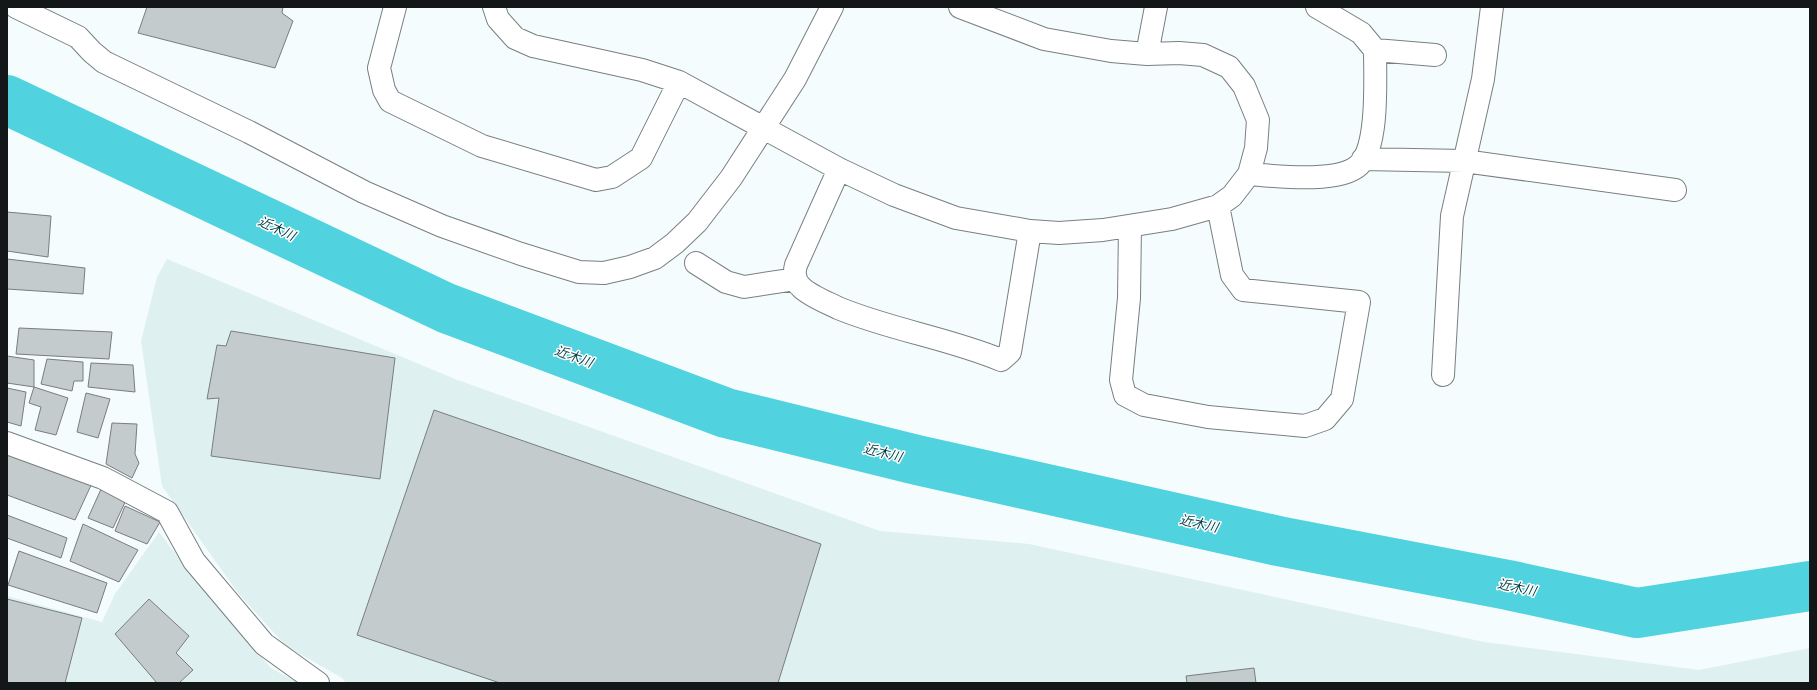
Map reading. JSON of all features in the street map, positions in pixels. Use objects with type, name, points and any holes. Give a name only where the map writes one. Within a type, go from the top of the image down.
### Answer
[{"type":"street","points":[[16,7],[78,37],[104,62],[249,132],[364,192],[442,226],[521,254],[579,272],[604,273],[630,267],[655,258],[675,243],[697,222],[726,184],[795,79],[832,7]]},
{"type":"street","points":[[395,7],[379,68],[384,90],[390,101],[482,146],[596,180],[612,177],[640,158],[679,82]]},
{"type":"street","points":[[494,7],[498,19],[515,38],[533,46],[642,70],[679,82],[839,169],[894,196],[956,218],[1030,231],[1059,233],[1103,230],[1130,226],[1172,219],[1218,206],[1232,196],[1249,174],[1256,148],[1258,120],[1244,86],[1229,67],[1203,55],[1179,53],[1147,54],[1112,51],[1044,39],[960,7]]},
{"type":"street","points":[[1147,54],[1156,7]]},
{"type":"street","points":[[1249,174],[1318,178],[1341,174],[1359,166],[1370,146],[1374,115],[1375,50],[1361,33],[1316,7]]},
{"type":"street","points":[[1443,375],[1452,216],[1483,79],[1492,7]]},
{"type":"street","points":[[1375,50],[1435,55]]},
{"type":"street","points":[[1363,159],[1464,161],[1675,190]]},
{"type":"street","points":[[839,169],[796,264],[794,274],[800,287],[823,301],[862,318],[886,326],[975,349],[1000,360],[1010,352],[1030,231]]},
{"type":"street","points":[[1130,226],[1129,298],[1121,380],[1125,395],[1144,405],[1208,417],[1305,426],[1325,419],[1342,399],[1359,302],[1243,290],[1232,275],[1218,206]]},
{"type":"street","points":[[696,263],[726,282],[744,287],[796,279]]},
{"type":"street","points":[[7,442],[103,478],[167,512],[194,561],[264,644],[318,683]]},
{"type":"shaded area","points":[[167,259],[455,379],[880,531],[1029,544],[1484,642],[1699,670],[1810,648],[1810,683],[346,683],[342,678],[286,646],[238,593],[162,486],[141,341],[157,277]]},
{"type":"shaded area","points":[[159,532],[187,569],[271,668],[298,683],[7,683],[7,596],[102,622],[115,594]]},
{"type":"building","points":[[147,7],[283,7],[282,13],[293,21],[275,68],[138,33]]},
{"type":"building","points":[[7,212],[51,216],[48,257],[7,251]]},
{"type":"building","points":[[7,259],[85,268],[83,294],[7,289]]},
{"type":"building","points":[[19,328],[112,332],[109,359],[16,354]]},
{"type":"building","points":[[231,331],[395,358],[380,479],[211,456],[219,398],[207,399],[217,345],[226,346]]},
{"type":"building","points":[[7,356],[34,360],[34,387],[7,383]]},
{"type":"building","points":[[47,359],[83,362],[83,381],[74,381],[72,391],[41,384]]},
{"type":"building","points":[[91,363],[133,365],[135,392],[88,387]]},
{"type":"building","points":[[34,387],[68,398],[56,435],[35,430],[41,407],[29,403]]},
{"type":"building","points":[[7,388],[26,392],[21,426],[7,422]]},
{"type":"building","points":[[86,393],[110,399],[98,438],[77,432]]},
{"type":"building","points":[[434,410],[821,544],[778,683],[500,683],[357,635]]},
{"type":"building","points":[[112,423],[137,424],[135,454],[139,463],[132,478],[106,464]]},
{"type":"building","points":[[7,449],[93,481],[75,520],[7,495]]},
{"type":"building","points":[[102,487],[127,498],[113,528],[88,518]]},
{"type":"building","points":[[125,506],[160,522],[147,544],[115,531]]},
{"type":"building","points":[[7,515],[67,538],[61,558],[7,538]]},
{"type":"building","points":[[83,524],[138,550],[119,582],[70,561]]},
{"type":"building","points":[[19,551],[107,583],[97,613],[8,585]]},
{"type":"building","points":[[7,599],[82,618],[65,683],[7,683]]},
{"type":"building","points":[[149,599],[189,636],[176,653],[193,670],[179,683],[157,683],[115,634]]},
{"type":"building","points":[[1254,668],[1256,683],[1187,683],[1186,676]]},
{"type":"waterway","name":"近木川","points":[[7,100],[446,308],[726,413],[917,460],[1278,541],[1508,585],[1637,613],[1810,586]]}]
